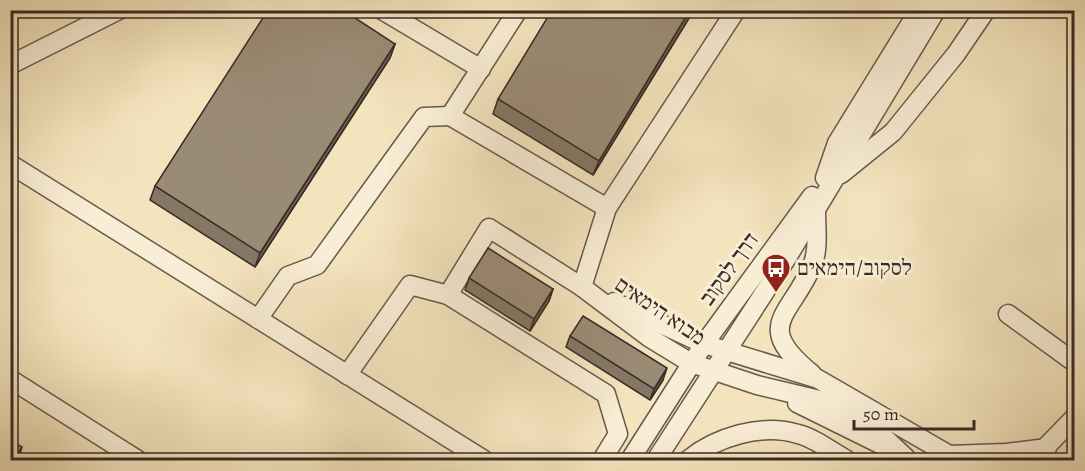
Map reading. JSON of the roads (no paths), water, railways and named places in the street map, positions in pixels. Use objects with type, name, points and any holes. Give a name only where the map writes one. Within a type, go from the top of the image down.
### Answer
[{"type":"street","points":[[10,65],[119,10]]},
{"type":"street","points":[[382,10],[481,69]]},
{"type":"street","points":[[450,116],[518,10]]},
{"type":"street","points":[[582,287],[607,208],[736,10]]},
{"type":"street","points":[[829,179],[837,143],[919,10]]},
{"type":"street","name":"דרך לסקוב","points":[[630,460],[704,344],[829,179],[936,10]]},
{"type":"street","points":[[829,179],[893,132],[956,54],[986,10]]},
{"type":"street","points":[[258,319],[288,276],[317,266],[424,117],[450,116],[607,208]]},
{"type":"street","points":[[10,164],[484,460]]},
{"type":"street","name":"דרך לסקוב","points":[[656,460],[816,209],[829,179]]},
{"type":"street","points":[[816,209],[814,260],[780,322],[783,346],[818,380],[953,458],[1006,453],[1045,454]]},
{"type":"street","name":"מבוא הימאים","points":[[448,295],[489,228],[582,287],[631,325],[691,363],[757,385],[824,401],[872,426],[908,459]]},
{"type":"street","points":[[347,375],[410,285],[448,295],[606,394],[618,434],[602,460]]},
{"type":"street","name":"מבוא הימאים","points":[[582,287],[704,344],[818,380]]},
{"type":"street","points":[[1008,314],[1074,362]]},
{"type":"street","points":[[10,380],[138,460]]},
{"type":"street","points":[[1032,460],[1045,454],[1074,418]]},
{"type":"street","points":[[688,460],[714,443],[746,432],[771,430],[799,434],[847,460]]},
{"type":"place","name":"לסקוב/הימאים","points":[[776,294]]}]
